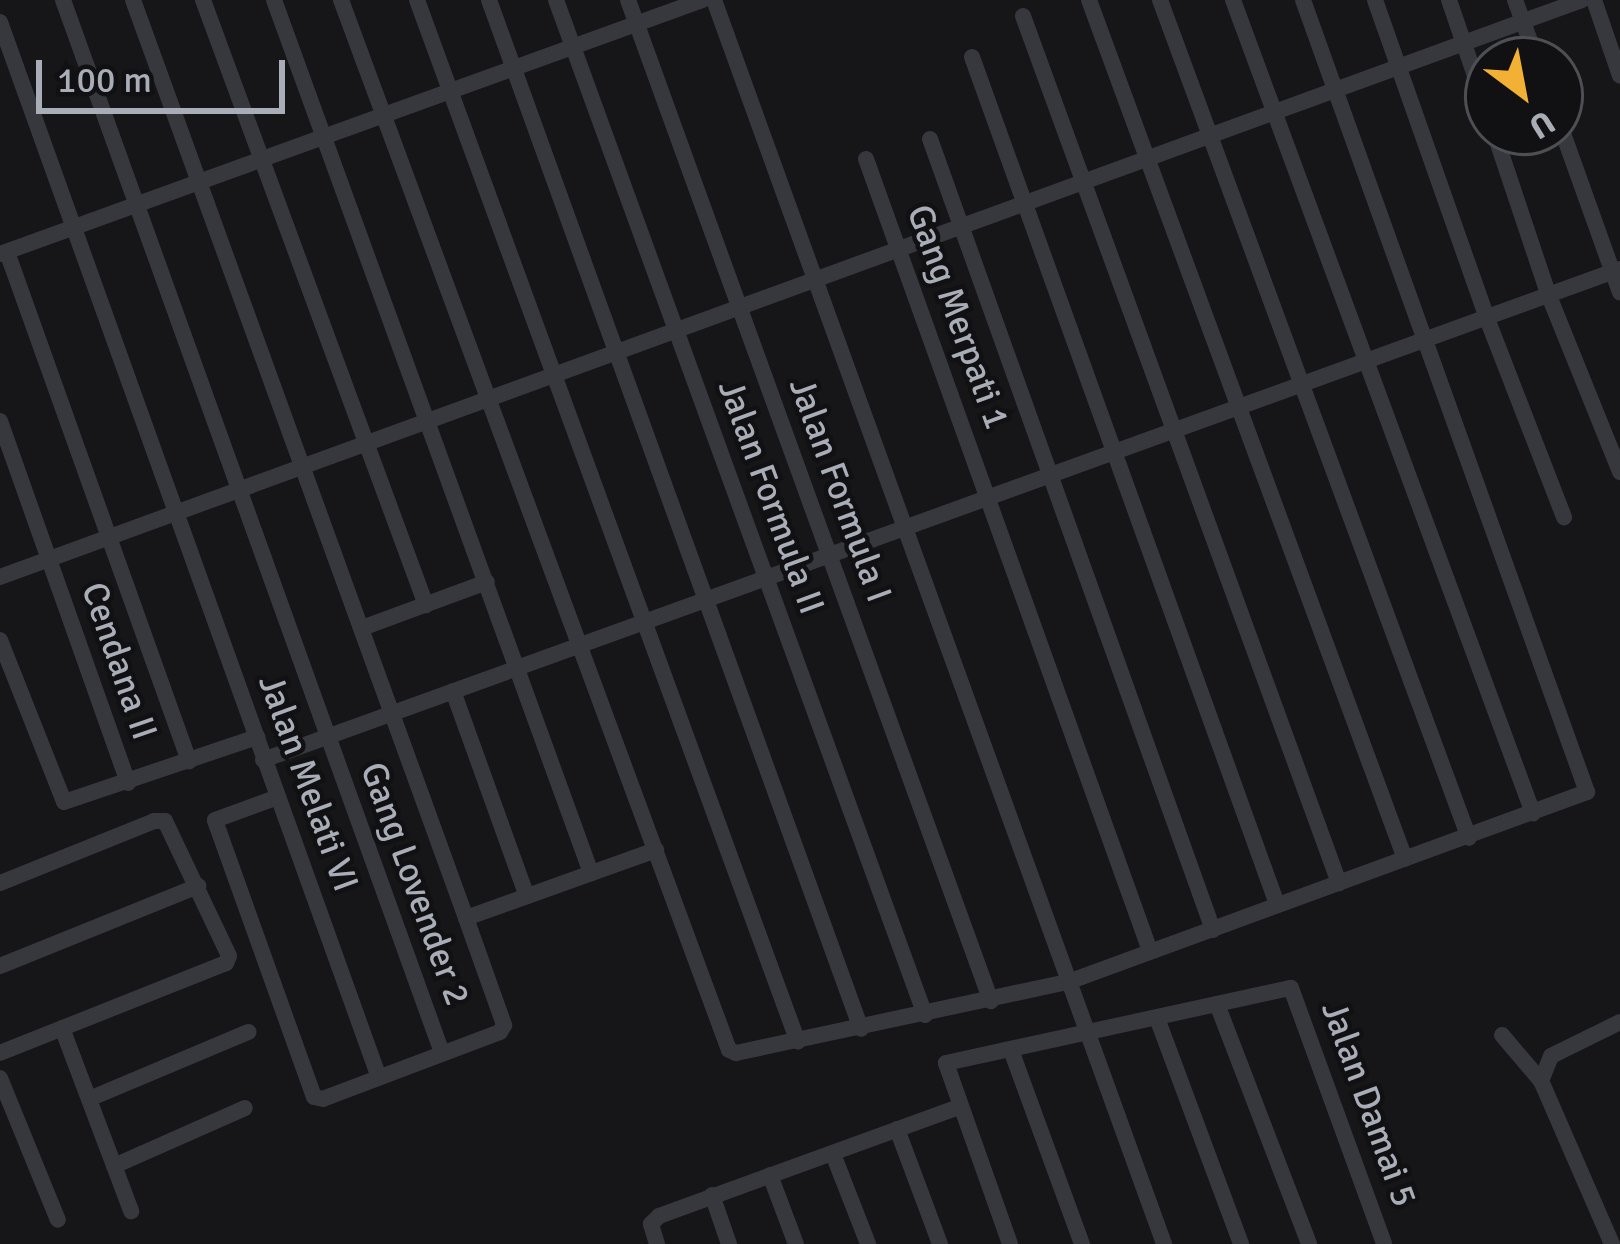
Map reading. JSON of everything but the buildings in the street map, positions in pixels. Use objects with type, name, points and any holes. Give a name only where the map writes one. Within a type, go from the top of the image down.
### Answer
[{"type":"street","name":"Gang Lovender 2","points":[[63,0],[442,1053]]},
{"type":"street","points":[[134,0],[504,1025],[500,1032],[323,1099],[314,1096],[215,820],[278,797]]},
{"type":"street","points":[[203,0],[426,605]]},
{"type":"street","points":[[274,0],[591,873]]},
{"type":"street","points":[[341,0],[729,1050],[798,1042],[1071,989],[1150,951],[1584,796],[1589,788],[1303,0]]},
{"type":"street","points":[[417,0],[798,1042]]},
{"type":"street","points":[[490,0],[861,1029]]},
{"type":"street","name":"Jalan Formula II","points":[[556,0],[925,1015]]},
{"type":"street","name":"Jalan Formula I","points":[[628,0],[991,1001]]},
{"type":"street","points":[[190,761],[3,253],[702,0]]},
{"type":"street","points":[[714,0],[1164,1244]]},
{"type":"street","points":[[1089,0],[1406,860]]},
{"type":"street","points":[[1160,0],[1469,838]]},
{"type":"street","points":[[1233,0],[1533,814]]},
{"type":"street","points":[[1375,0],[1486,316],[1564,517]]},
{"type":"street","points":[[0,577],[1464,43],[1449,0]]},
{"type":"street","points":[[1516,0],[1528,36]]},
{"type":"street","points":[[1483,36],[1582,0]]},
{"type":"street","points":[[1594,0],[1620,76]]},
{"type":"street","points":[[1023,16],[1178,430],[1339,883]]},
{"type":"street","name":"Jalan Melati VI","points":[[0,22],[378,1076]]},
{"type":"street","points":[[972,57],[1277,904]]},
{"type":"street","points":[[931,140],[1213,930]]},
{"type":"street","points":[[1502,156],[1549,296],[1620,472]]},
{"type":"street","points":[[1572,156],[1616,270],[1620,293]]},
{"type":"street","name":"Gang Merpati 1","points":[[866,159],[1150,951]]},
{"type":"street","points":[[263,760],[1616,270]]},
{"type":"street","name":"Cendana II","points":[[0,422],[128,783]]},
{"type":"street","points":[[362,628],[487,583]]},
{"type":"street","points":[[0,640],[58,798],[71,803],[256,737]]},
{"type":"street","points":[[453,691],[527,896]]},
{"type":"street","points":[[0,1053],[226,962],[228,951],[171,828],[159,820],[2,877]]},
{"type":"street","points":[[466,918],[656,850]]},
{"type":"street","points":[[0,966],[198,886]]},
{"type":"street","name":"Jalan Damai 5","points":[[1217,1004],[1291,988],[1384,1244]]},
{"type":"street","points":[[1010,1244],[946,1063],[1085,1028],[1217,1004],[1309,1244]]},
{"type":"street","points":[[1156,1018],[1241,1244]]},
{"type":"street","points":[[1540,1081],[1551,1056],[1620,1022]]},
{"type":"street","points":[[62,1028],[131,1211]]},
{"type":"street","points":[[88,1099],[248,1032]]},
{"type":"street","points":[[1502,1035],[1540,1081],[1612,1244]]},
{"type":"street","points":[[1011,1050],[1082,1244]]},
{"type":"street","points":[[0,1078],[58,1220]]},
{"type":"street","points":[[657,1244],[651,1228],[658,1216],[959,1107]]},
{"type":"street","points":[[114,1166],[245,1108]]},
{"type":"street","points":[[897,1129],[940,1244]]},
{"type":"street","points":[[833,1154],[868,1244]]},
{"type":"street","points":[[770,1175],[796,1244]]},
{"type":"street","points":[[712,1195],[729,1244]]}]
